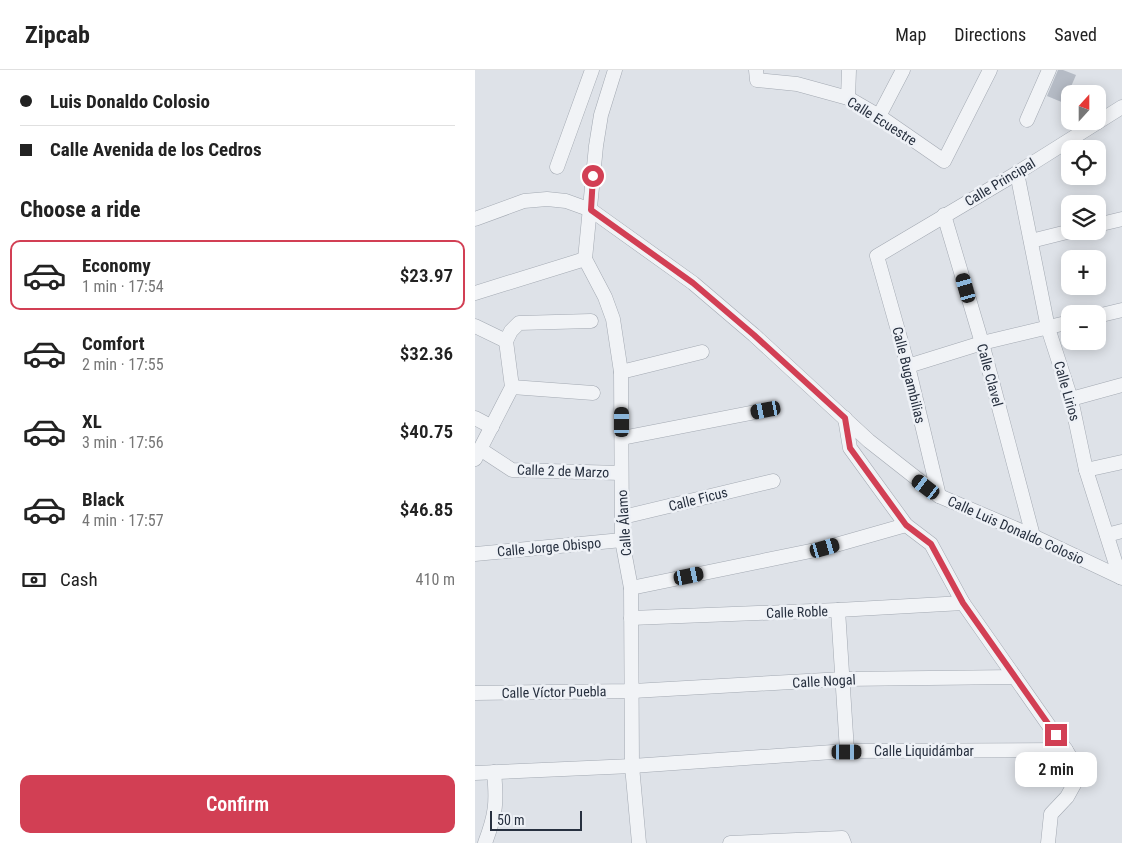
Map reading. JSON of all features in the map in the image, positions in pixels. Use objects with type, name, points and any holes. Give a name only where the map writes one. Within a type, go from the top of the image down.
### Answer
[{"type":"street","points":[[557,167],[592,70]]},
{"type":"street","points":[[475,293],[585,259],[591,210],[595,146],[601,115],[615,70]]},
{"type":"street","points":[[848,98],[849,70]]},
{"type":"street","points":[[879,116],[903,70]]},
{"type":"street","name":"Calle Ecuestre","points":[[757,75],[848,98],[879,116],[944,160],[990,70]]},
{"type":"street","points":[[1027,120],[1049,70]]},
{"type":"street","name":"Calle Principal","points":[[877,256],[1121,110]]},
{"type":"street","name":"Calle Lirios","points":[[1017,173],[1048,328],[1071,400],[1086,470],[1121,578]]},
{"type":"street","name":"Calle Luis Donaldo Colosio","points":[[475,219],[524,200],[547,198],[565,201],[591,210],[693,283],[754,335],[869,441],[939,496],[1033,536],[1121,578]]},
{"type":"street","points":[[475,211],[491,213]]},
{"type":"street","name":"Calle Clavel","points":[[944,215],[982,343],[1033,536]]},
{"type":"street","points":[[1106,223],[1122,219]]},
{"type":"street","points":[[1031,241],[1061,234]]},
{"type":"street","name":"Calle Bugambilias","points":[[877,256],[908,366],[939,496]]},
{"type":"street","name":"Calle Álamo","points":[[585,259],[605,297],[613,319],[621,372],[623,540],[631,588],[633,766],[639,843]]},
{"type":"street","points":[[1106,314],[1122,310]]},
{"type":"street","points":[[478,454],[512,387],[506,341],[511,331],[519,323],[591,321]]},
{"type":"street","points":[[908,366],[982,343],[1061,324]]},
{"type":"street","points":[[475,326],[506,341]]},
{"type":"street","points":[[621,372],[702,352]]},
{"type":"street","points":[[1071,400],[1122,385]]},
{"type":"street","points":[[512,387],[593,394]]},
{"type":"street","points":[[622,438],[766,410]]},
{"type":"street","points":[[475,418],[492,427]]},
{"type":"street","points":[[845,418],[850,448],[906,525],[931,544],[963,603],[1075,765],[1077,779],[1067,798],[1051,814],[1047,843]]},
{"type":"street","name":"Calle 2 de Marzo","points":[[478,454],[512,470],[621,473]]},
{"type":"street","points":[[1086,470],[1122,462]]},
{"type":"street","name":"Calle Ficus","points":[[623,517],[773,481]]},
{"type":"street","points":[[631,588],[825,548],[906,525]]},
{"type":"street","points":[[1107,535],[1122,531]]},
{"type":"street","name":"Calle Jorge Obispo","points":[[475,554],[623,540]]},
{"type":"street","name":"Calle Roble","points":[[631,618],[963,603]]},
{"type":"street","points":[[838,610],[847,752]]},
{"type":"street","name":"Calle Nogal","points":[[633,691],[843,679],[1015,677]]},
{"type":"street","name":"Calle Víctor Puebla","points":[[475,693],[633,691]]},
{"type":"street","name":"Calle Liquidámbar","points":[[475,773],[633,766],[847,752],[1066,750]]},
{"type":"street","points":[[485,843],[493,821],[496,798],[494,772]]},
{"type":"street","points":[[730,843],[842,838],[843,843]]},
{"type":"building","points":[[1058,70],[1076,75],[1072,85],[1061,85],[1061,102],[1047,96]]},
{"type":"route","points":[[593,176],[591,210],[693,283],[754,335],[845,418],[850,448],[906,525],[931,544],[963,603],[1056,735]]}]
